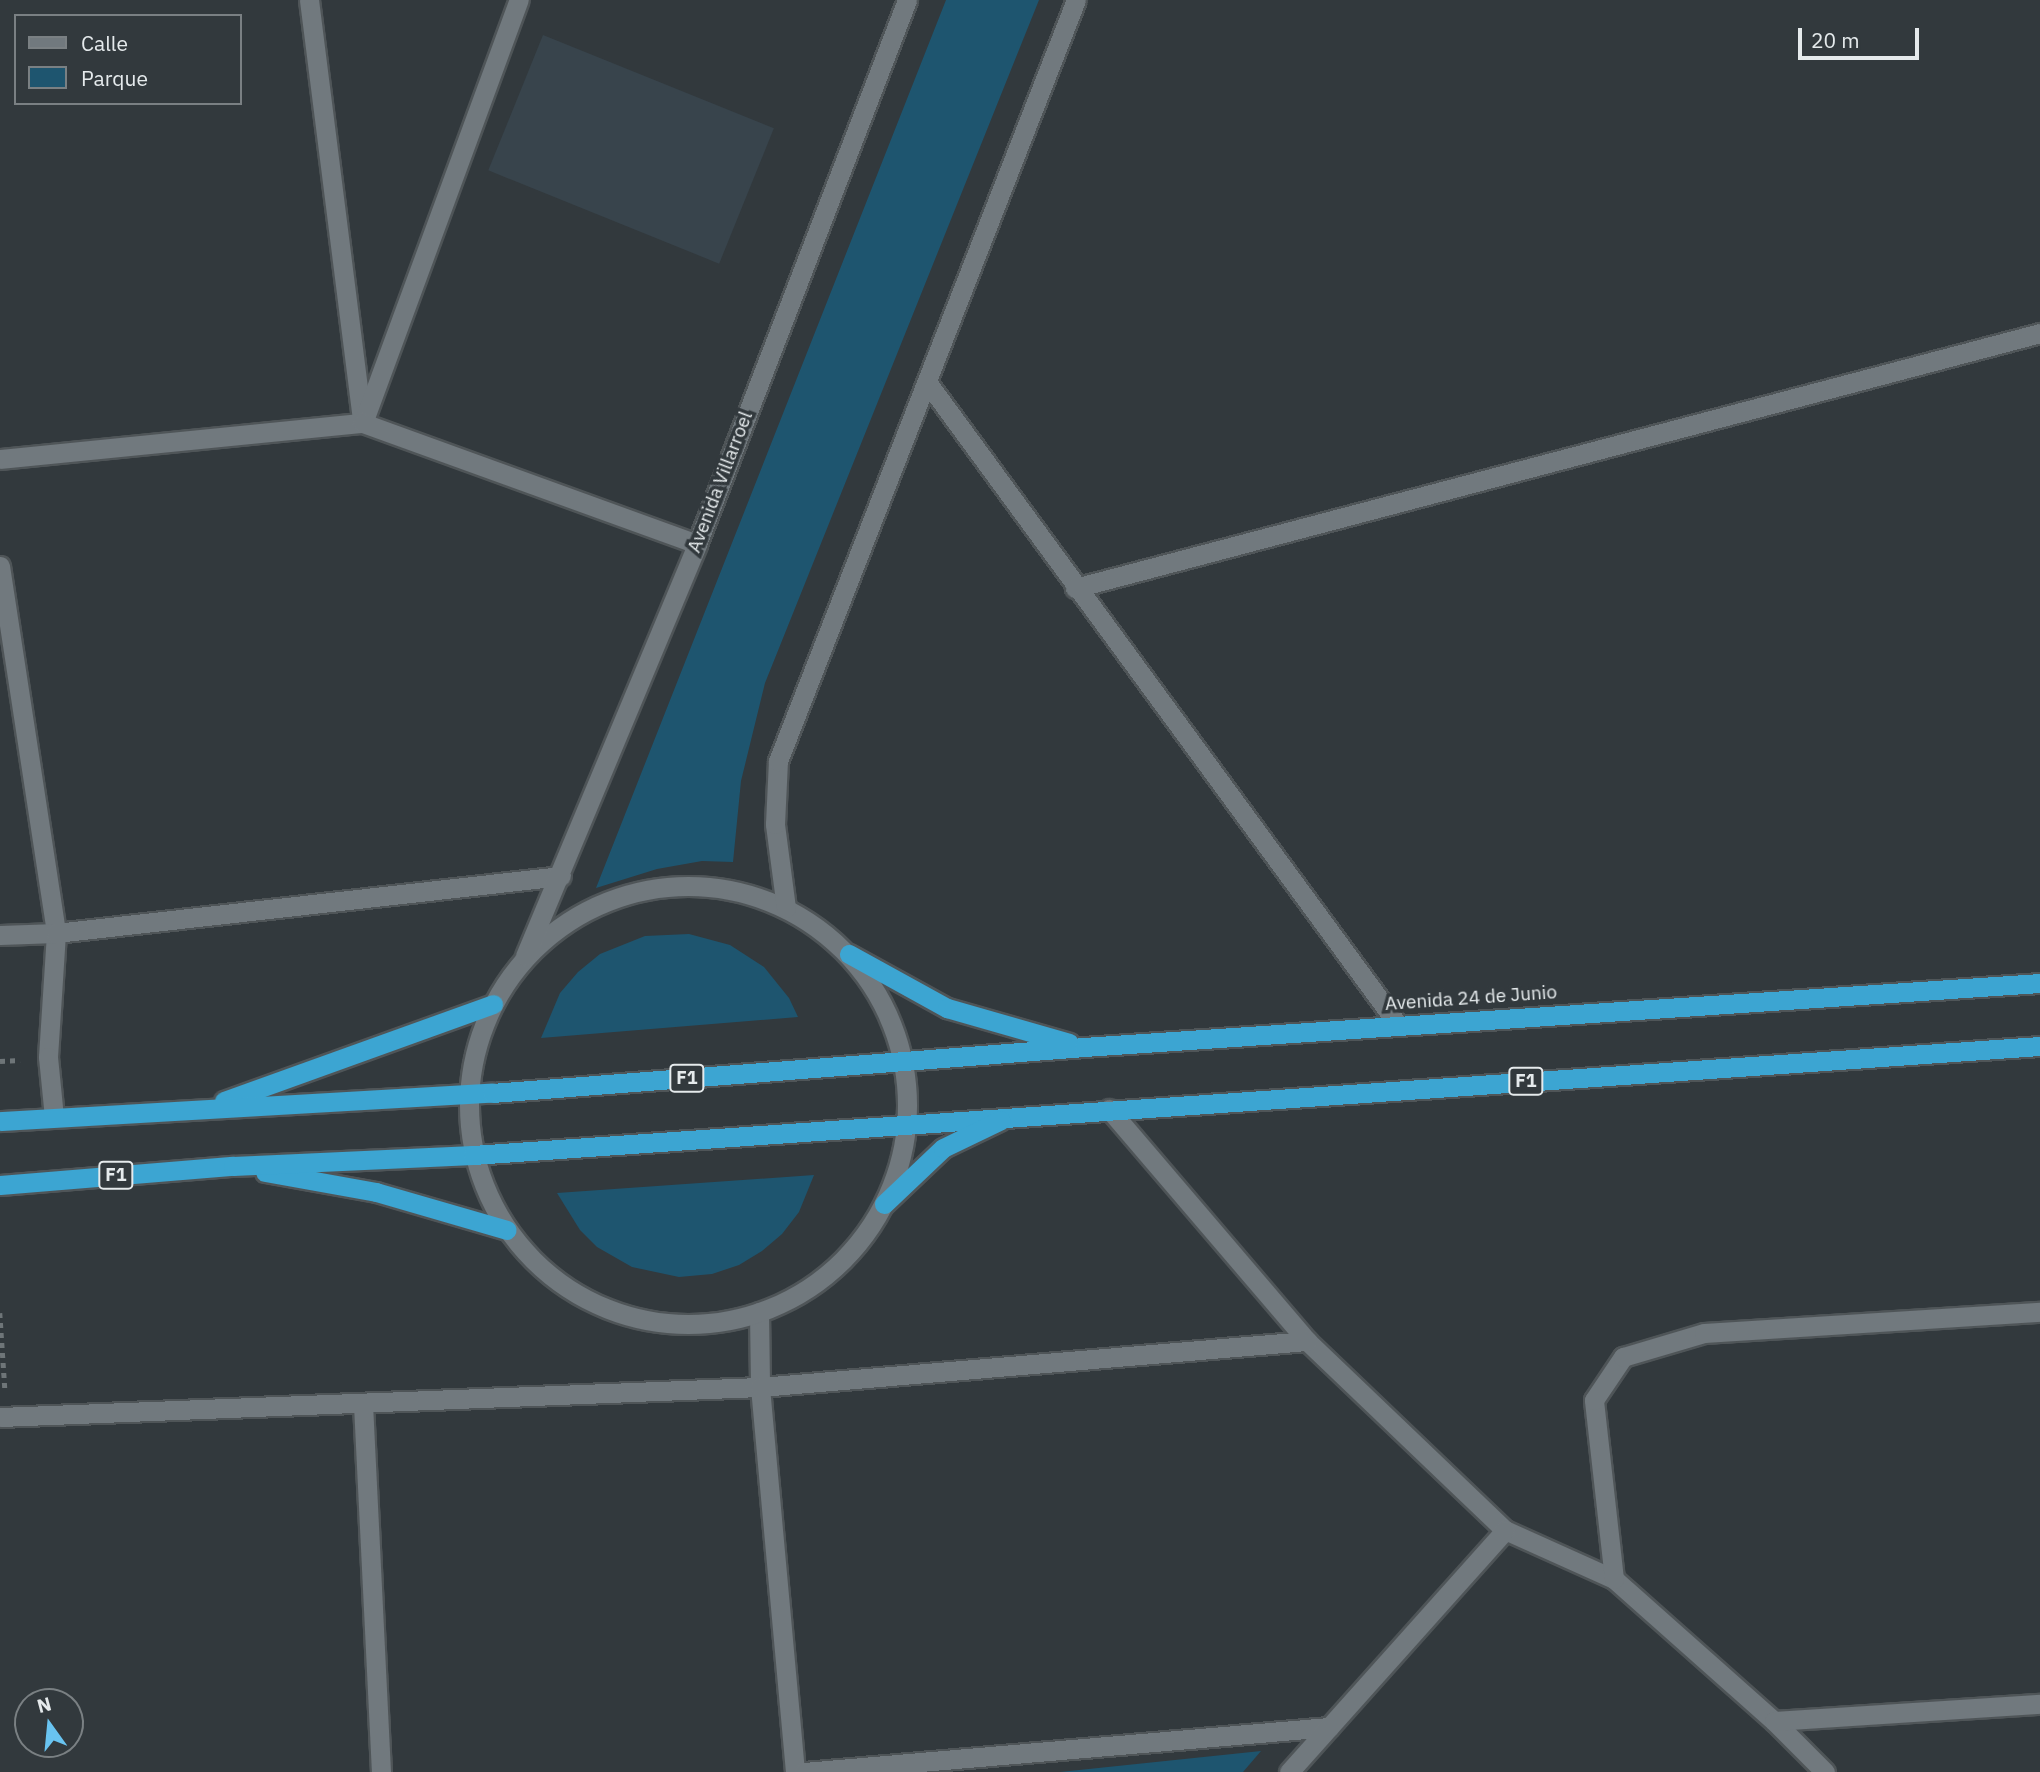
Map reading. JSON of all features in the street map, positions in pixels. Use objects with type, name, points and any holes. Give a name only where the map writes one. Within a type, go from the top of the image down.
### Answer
[{"type":"highway","points":[[849,954],[947,1008],[1084,1047]]},
{"type":"highway","name":"Avenida 24 de Junio","points":[[904,1062],[1084,1047],[2040,983]]},
{"type":"highway","points":[[200,1110],[493,1004]]},
{"type":"highway","name":"F1","points":[[0,1185],[233,1166],[473,1155],[1011,1115],[2040,1046]]},
{"type":"highway","name":"F1","points":[[0,1121],[469,1094],[904,1062]]},
{"type":"highway","points":[[884,1204],[943,1148],[1011,1115]]},
{"type":"highway","points":[[233,1166],[376,1192],[507,1230]]},
{"type":"street","points":[[309,0],[363,423]]},
{"type":"street","points":[[363,423],[519,0]]},
{"type":"street","name":"Avenida Villarroel","points":[[523,960],[561,876],[697,544],[907,0]]},
{"type":"street","points":[[786,908],[775,824],[778,761],[1076,0]]},
{"type":"street","points":[[1075,588],[2040,333]]},
{"type":"street","points":[[927,382],[1075,588],[1399,1026]]},
{"type":"street","points":[[0,458],[363,423],[697,544]]},
{"type":"street","points":[[0,566],[56,933],[48,1057],[54,1117]]},
{"type":"street","points":[[0,935],[56,933],[561,876]]},
{"type":"street","points":[[706,886],[747,893],[786,908],[819,928],[849,954],[880,996],[904,1062],[907,1124],[901,1160],[884,1204],[843,1260],[804,1291],[759,1312],[711,1323],[662,1322],[601,1306],[548,1275],[507,1230],[485,1191],[473,1155],[469,1094],[474,1053],[493,1004],[523,960],[577,916],[639,891],[706,886]]},
{"type":"street","points":[[1109,1109],[1307,1341],[1505,1530],[1614,1579],[1774,1721],[1825,1772]]},
{"type":"street","points":[[1614,1579],[1594,1400],[1623,1357],[1704,1333],[2040,1311]]},
{"type":"street","points":[[759,1312],[760,1387],[795,1772]]},
{"type":"street","points":[[4,1417],[760,1387],[1307,1341]]},
{"type":"street","points":[[363,1404],[381,1772]]},
{"type":"street","points":[[1289,1772],[1505,1530]]},
{"type":"street","points":[[1774,1721],[2040,1704]]},
{"type":"street","points":[[804,1772],[1329,1727]]},
{"type":"path","points":[[0,1313],[4,1417]]},
{"type":"shaded area","points":[[543,35],[774,128],[719,264],[488,170]]},
{"type":"green space","points":[[946,0],[1039,0],[765,683],[741,781],[733,862],[702,861],[657,869],[596,888]]},
{"type":"green space","points":[[689,934],[730,945],[764,967],[789,998],[798,1017],[541,1038],[560,993],[578,972],[600,954],[645,936]]},
{"type":"green space","points":[[814,1175],[799,1212],[782,1234],[762,1251],[739,1265],[712,1274],[679,1277],[632,1267],[597,1247],[580,1230],[557,1193]]},
{"type":"green space","points":[[1261,1751],[1243,1772],[1060,1772]]}]
